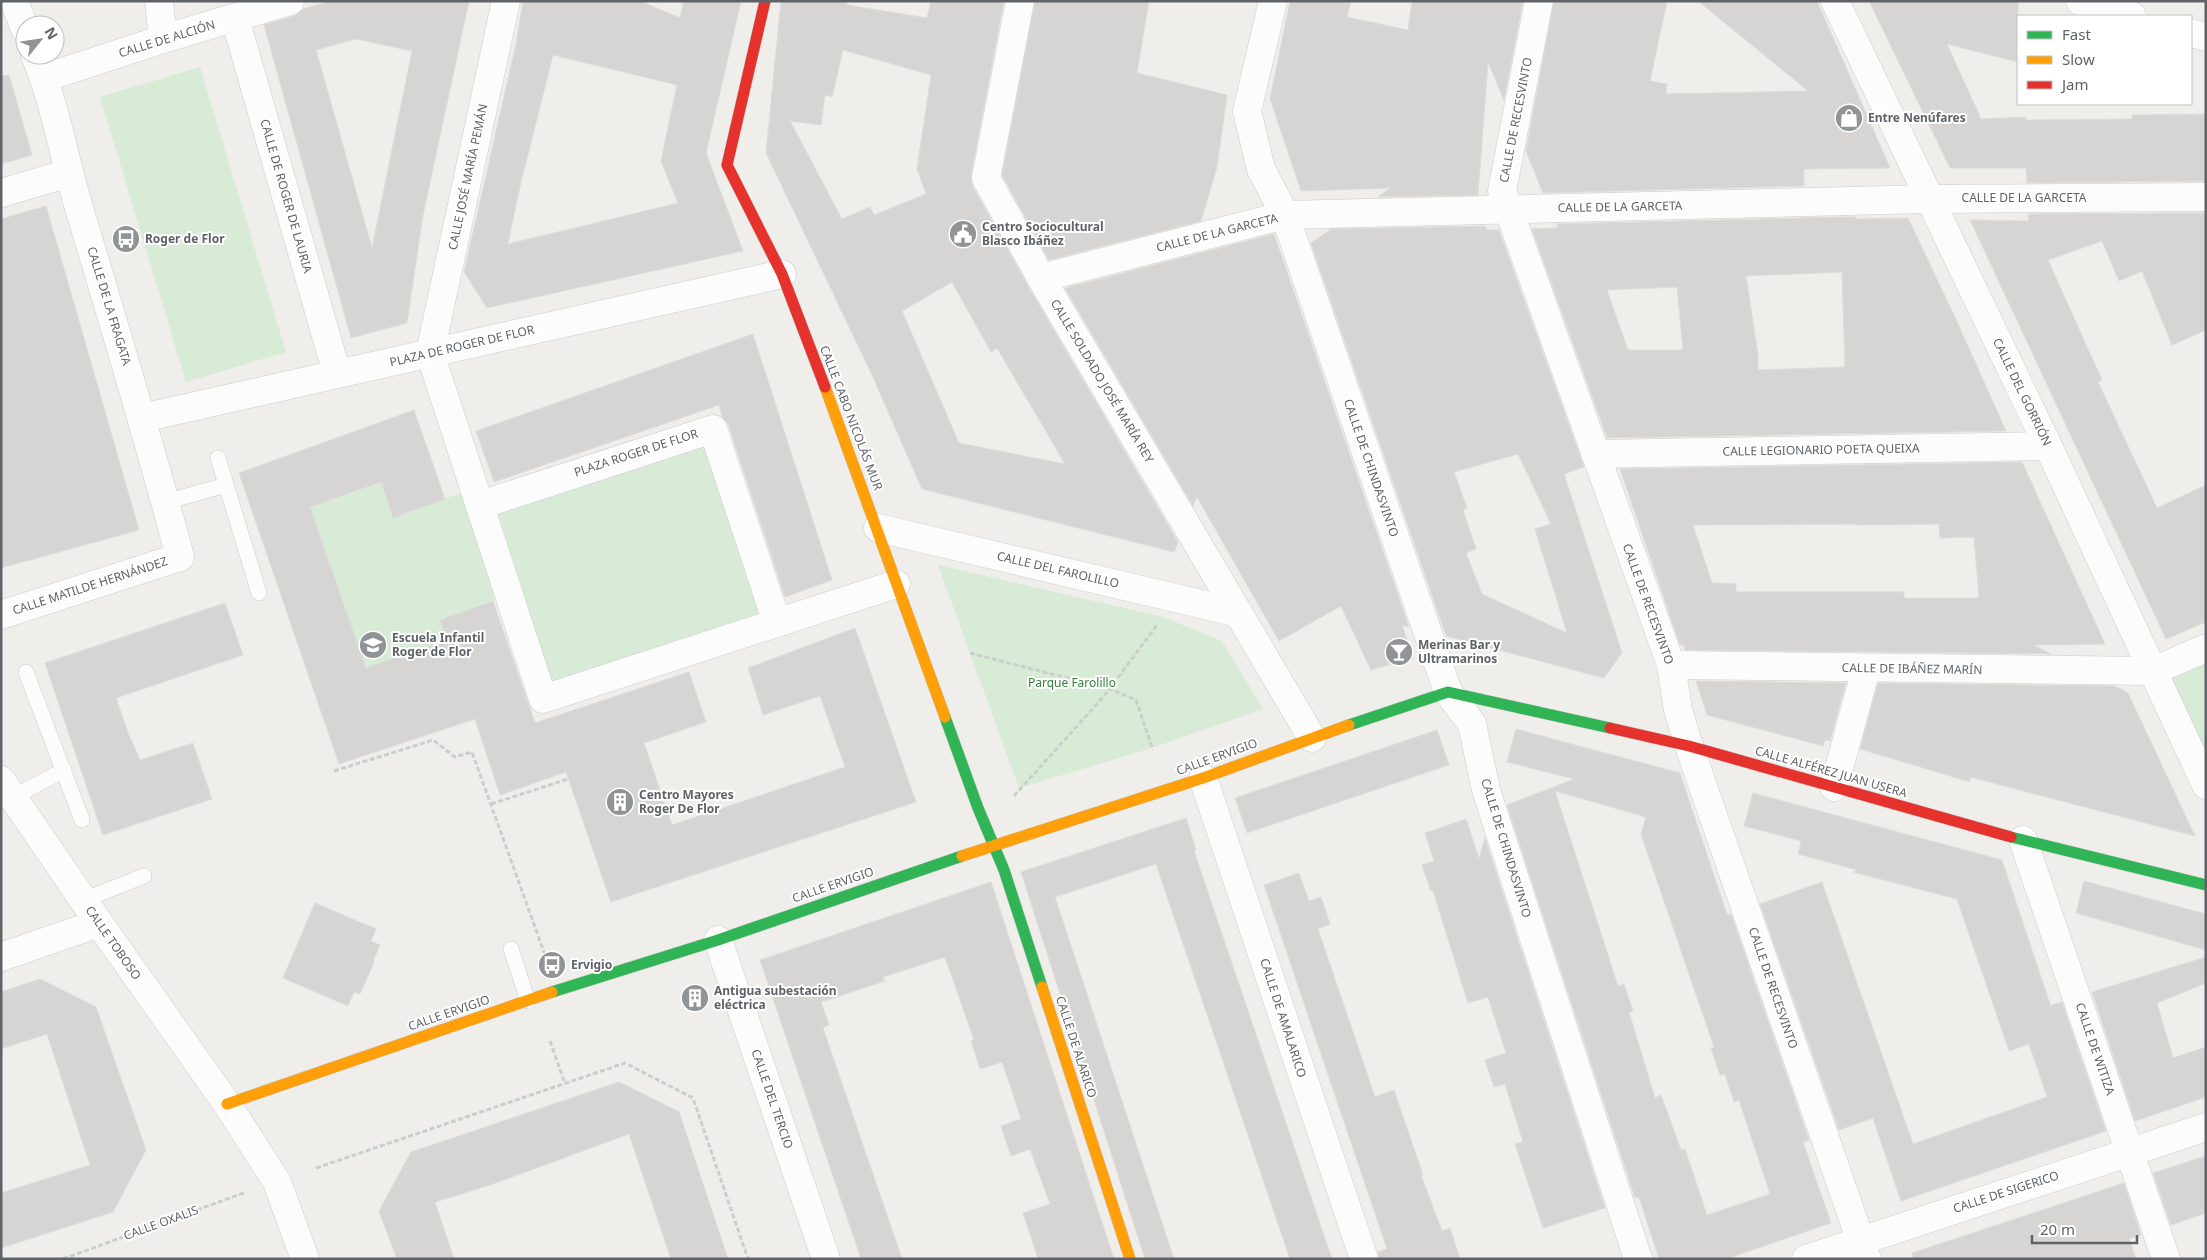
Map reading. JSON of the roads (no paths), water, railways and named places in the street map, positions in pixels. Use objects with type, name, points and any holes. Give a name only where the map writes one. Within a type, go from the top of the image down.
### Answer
[{"type":"street","points":[[14,1],[20,15]]},
{"type":"street","points":[[159,1],[163,39]]},
{"type":"street","name":"CALLE DE ALCIÓN","points":[[40,66],[163,39],[290,1]]},
{"type":"street","name":"CALLE JOSÉ MARÍA PEMÁN","points":[[430,353],[506,1]]},
{"type":"street","name":"CALLE CABO NICOLÁS MUR","points":[[764,1],[727,165],[782,274],[878,528],[896,584],[978,808],[994,845]]},
{"type":"street","name":"CALLE SOLDADO JOSÉ MARÍA REY","points":[[1020,1],[986,178],[1041,278],[1312,738]]},
{"type":"street","name":"CALLE DE CHINDASVINTO","points":[[1273,1],[1247,110],[1261,169],[1285,215],[1448,692],[1472,724],[1486,790],[1638,1259]]},
{"type":"street","name":"CALLE DE RECESVINTO","points":[[1539,1],[1502,191],[1671,666],[1678,710],[1689,746],[1864,1249]]},
{"type":"street","name":"CALLE DEL GORRIÓN","points":[[1835,1],[1928,199],[2048,446],[2206,785]]},
{"type":"street","points":[[2080,1],[2129,15]]},
{"type":"street","name":"CALLE DE ROGER DE LAURIA","points":[[235,18],[337,374]]},
{"type":"street","points":[[2192,33],[2206,37]]},
{"type":"street","name":"CALLE DE LA FRAGATA","points":[[40,66],[69,173],[142,418],[180,557]]},
{"type":"street","points":[[1,193],[69,173]]},
{"type":"street","name":"CALLE DE LA GARCETA","points":[[1041,278],[1285,215],[1928,199],[2206,197]]},
{"type":"street","name":"PLAZA DE ROGER DE FLOR","points":[[142,418],[782,274]]},
{"type":"street","points":[[430,353],[543,698],[896,584]]},
{"type":"street","name":"PLAZA ROGER DE FLOR","points":[[480,505],[713,429],[776,623]]},
{"type":"street","name":"CALLE LEGIONARIO POETA QUEIXA","points":[[1595,454],[2048,446]]},
{"type":"street","name":"CALLE DEL FAROLILLO","points":[[878,528],[1239,613]]},
{"type":"street","name":"CALLE MATILDE HERNÁNDEZ","points":[[1,615],[180,557]]},
{"type":"street","points":[[2153,671],[2206,648]]},
{"type":"street","name":"CALLE DE IBÁÑEZ MARÍN","points":[[1671,666],[2153,671]]},
{"type":"street","points":[[1834,787],[1866,669]]},
{"type":"street","name":"CALLE ERVIGIO","points":[[227,1104],[528,1000],[718,940],[994,845],[1203,778],[1312,738],[1448,692]]},
{"type":"street","name":"CALLE ALFÉREZ JUAN USERA","points":[[1448,692],[1689,746],[2023,840],[2206,885]]},
{"type":"street","name":"CALLE DE AMALARICO","points":[[1203,778],[1364,1259]]},
{"type":"street","name":"CALLE TOBOSO","points":[[7,788],[99,923],[227,1104],[277,1182],[305,1259]]},
{"type":"street","name":"CALLE DE WITIZA","points":[[2023,840],[2166,1259]]},
{"type":"street","name":"CALLE DE ALARICO","points":[[994,845],[1130,1259]]},
{"type":"street","points":[[1,957],[99,923]]},
{"type":"street","name":"CALLE DEL TERCIO","points":[[718,940],[826,1259]]},
{"type":"street","name":"CALLE DE SIGERICO","points":[[1806,1259],[1864,1249],[2130,1151],[2206,1127]]},
{"type":"lane","points":[[218,458],[259,593]]},
{"type":"lane","points":[[165,502],[226,485]]},
{"type":"lane","points":[[26,672],[82,820]]},
{"type":"lane","points":[[7,788],[64,770]]},
{"type":"lane","points":[[83,900],[144,876]]},
{"type":"lane","points":[[511,949],[528,1000]]},
{"type":"place","name":"Entre Nenúfares","points":[[1849,118]]},
{"type":"place","name":"Centro Sociocultural Blasco Ibáñez","points":[[963,234]]},
{"type":"place","name":"Roger de Flor","points":[[126,239]]},
{"type":"place","name":"Escuela Infantil Roger de Flor","points":[[373,645]]},
{"type":"place","name":"Merinas Bar y Ultramarinos","points":[[1399,652]]},
{"type":"place","name":"Centro Mayores Roger De Flor","points":[[620,802]]},
{"type":"place","name":"Ervigio","points":[[552,965]]},
{"type":"place","name":"Antigua subestación eléctrica","points":[[695,998]]},
{"type":"park label","name":"Parque Farolillo","points":[[1072,683]]}]
